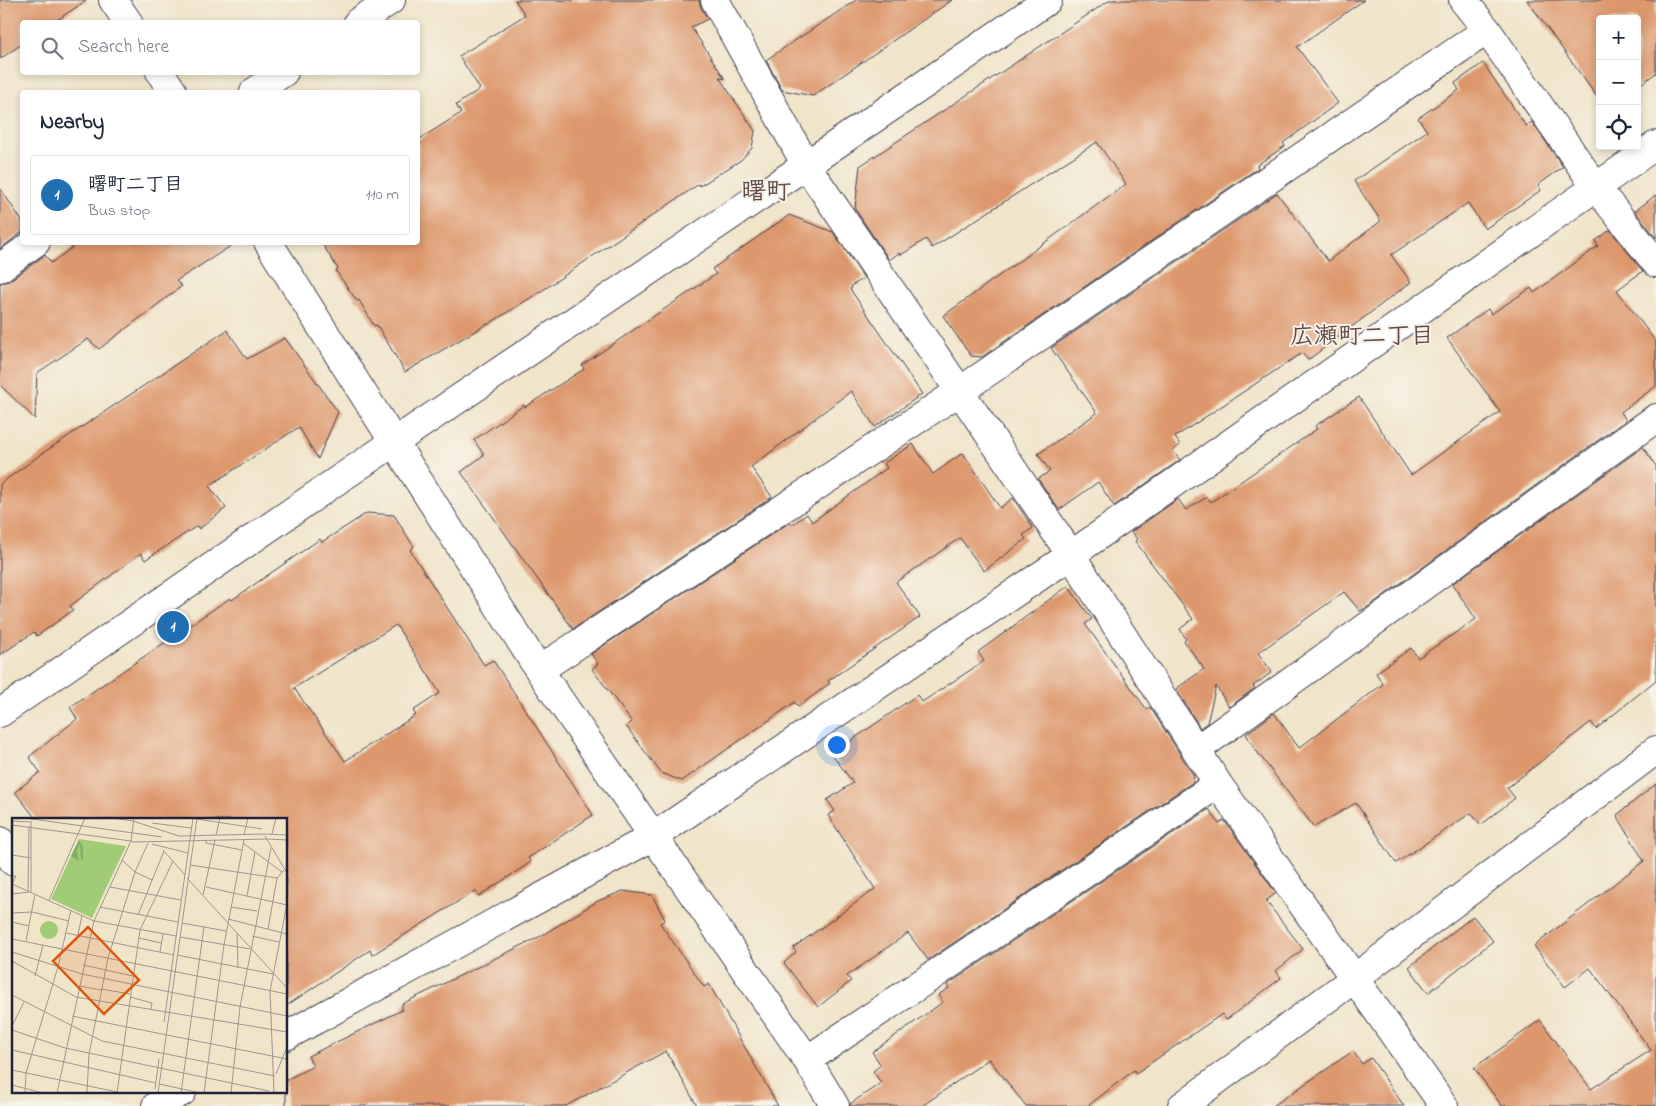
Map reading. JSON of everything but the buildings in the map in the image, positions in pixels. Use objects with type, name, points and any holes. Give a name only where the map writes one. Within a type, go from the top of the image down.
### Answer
[{"type":"street","points":[[113,0],[127,20]]},
{"type":"street","points":[[361,20],[391,0]]},
{"type":"street","points":[[715,0],[806,165],[1071,555],[1218,784],[1444,1106]]},
{"type":"street","points":[[0,713],[394,442],[1048,0]]},
{"type":"street","points":[[1463,0],[1487,30],[1595,186],[1656,263]]},
{"type":"street","points":[[540,670],[960,392],[1487,30]]},
{"type":"street","points":[[162,75],[172,90]]},
{"type":"street","points":[[257,90],[280,75]]},
{"type":"street","points":[[288,1035],[654,836],[1071,555],[1656,145]]},
{"type":"street","points":[[0,268],[32,245]]},
{"type":"street","points":[[270,245],[540,670],[807,1060],[835,1106]]},
{"type":"street","points":[[1196,750],[1656,418]]},
{"type":"street","points":[[1182,1106],[1355,978],[1656,750]]},
{"type":"street","points":[[807,1060],[1218,784]]},
{"type":"street","points":[[0,841],[12,859]]},
{"type":"place","name":"曙町二丁目","points":[[173,627]]},
{"type":"district","name":"曙町","points":[[766,193]]},
{"type":"district","name":"広瀬町二丁目","points":[[1362,337]]}]
